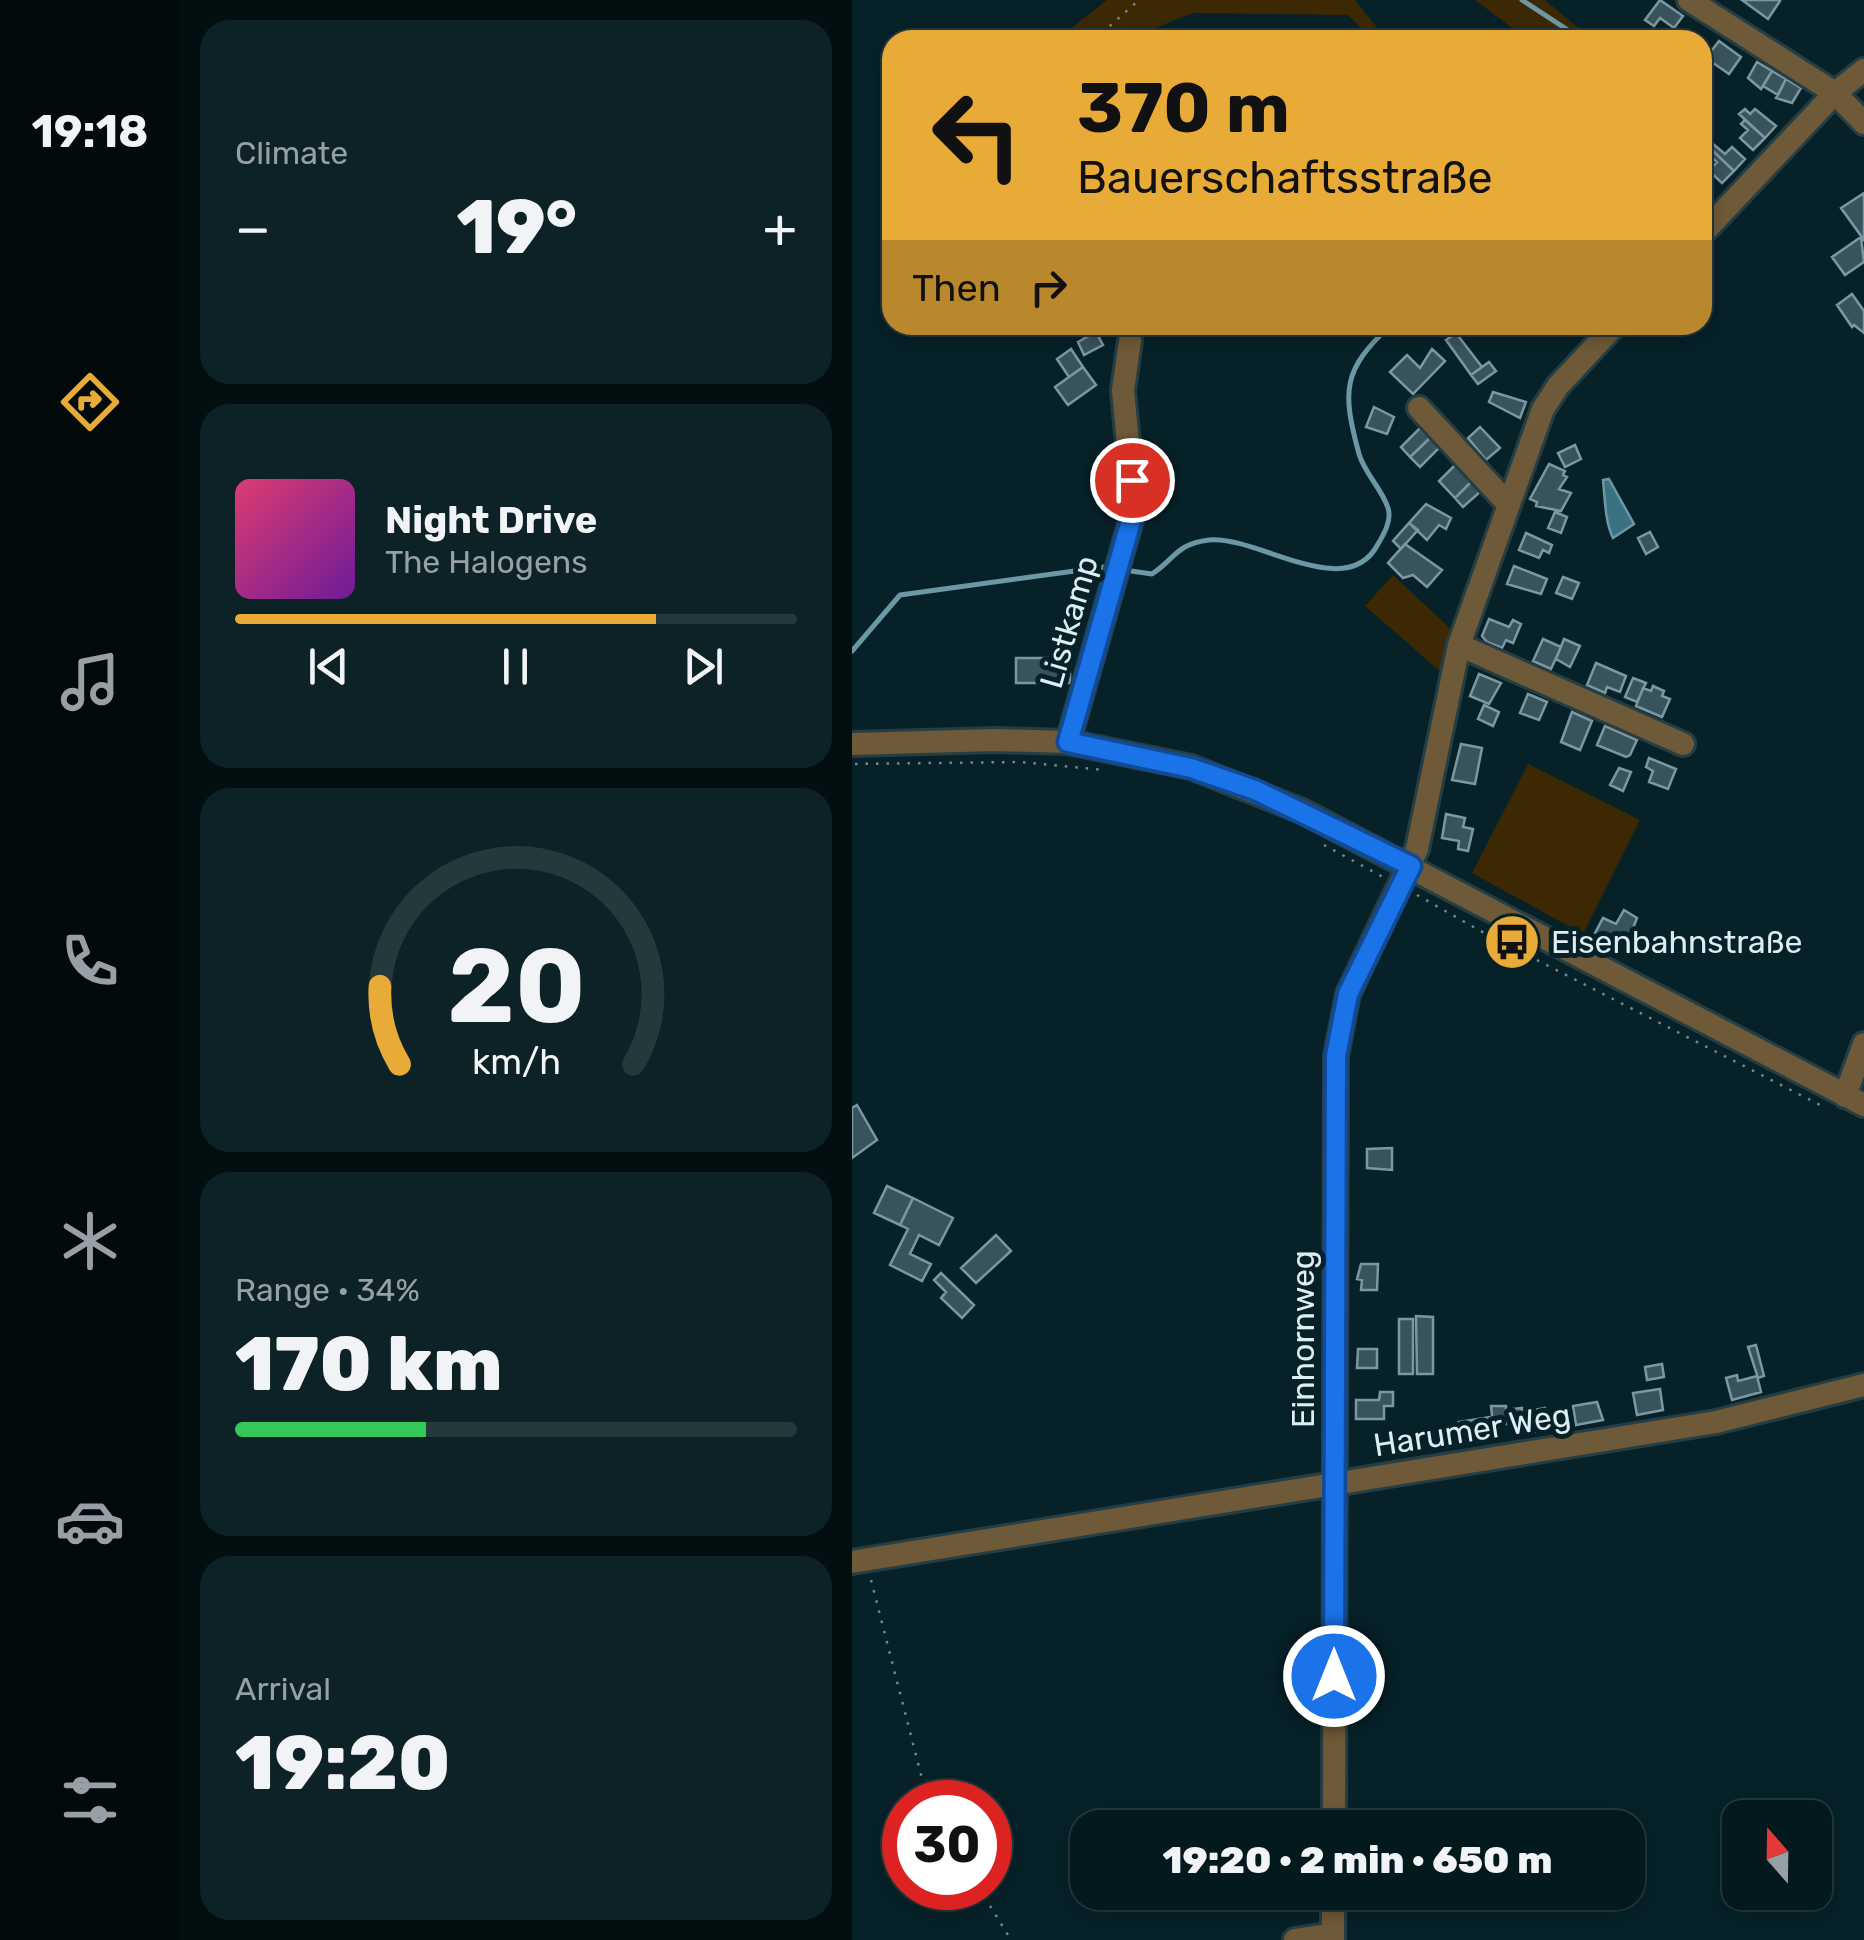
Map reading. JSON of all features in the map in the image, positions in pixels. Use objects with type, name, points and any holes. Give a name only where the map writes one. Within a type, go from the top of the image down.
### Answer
[{"type":"street","points":[[1689,0],[1835,94],[1864,124]]},
{"type":"street","points":[[1712,223],[1835,94],[1864,70]]},
{"type":"street","points":[[1405,876],[1459,646],[1543,409],[1558,386],[1606,335]]},
{"type":"street","name":"Listkamp","points":[[1068,742],[1134,510],[1123,390],[1130,342]]},
{"type":"street","points":[[1419,408],[1508,506]]},
{"type":"street","points":[[1459,646],[1682,744]]},
{"type":"street","points":[[852,744],[1068,742],[1191,768],[1255,790],[1405,876],[1854,1100],[1864,1044]]},
{"type":"street","name":"Einhornweg","points":[[1334,1810],[1340,1025],[1348,994],[1405,876]]},
{"type":"street","name":"Harumer Weg","points":[[859,1561],[1716,1422],[1864,1385]]},
{"type":"street","points":[[1294,1940],[1333,1937],[1334,1910]]},
{"type":"path","points":[[1105,30],[1139,0]]},
{"type":"path","points":[[852,762],[859,766],[1019,762],[1112,771]]},
{"type":"path","points":[[1313,839],[1405,876],[1486,934],[1824,1107]]},
{"type":"path","points":[[859,1561],[922,1780]]},
{"type":"path","points":[[993,1910],[1011,1940]]},
{"type":"shaded area","points":[[1107,0],[1355,0],[1379,30],[1363,30],[1348,15],[1192,13],[1151,30],[1069,30]]},
{"type":"shaded area","points":[[1475,0],[1545,0],[1581,30],[1515,30]]},
{"type":"shaded area","points":[[1393,575],[1452,630],[1443,674],[1365,606]]},
{"type":"shaded area","points":[[1528,764],[1640,820],[1583,934],[1472,873]]},
{"type":"water","points":[[1609,479],[1634,524],[1613,538],[1603,480]]},
{"type":"building","points":[[1660,0],[1683,16],[1674,28],[1660,18],[1654,26],[1645,20]]},
{"type":"building","points":[[1742,0],[1778,0],[1780,1],[1768,19]]},
{"type":"building","points":[[1719,41],[1741,57],[1729,74],[1712,62],[1712,50]]},
{"type":"building","points":[[1757,62],[1772,71],[1761,89],[1748,78]]},
{"type":"building","points":[[1772,71],[1786,79],[1778,95],[1763,86]]},
{"type":"building","points":[[1786,79],[1801,88],[1792,103],[1776,98]]},
{"type":"building","points":[[1745,109],[1750,114],[1755,109],[1776,126],[1765,138],[1739,114]]},
{"type":"building","points":[[1745,120],[1765,138],[1753,150],[1740,138],[1748,130],[1741,124]]},
{"type":"building","points":[[1712,143],[1725,154],[1732,147],[1745,159],[1734,171],[1712,150]]},
{"type":"building","points":[[1712,154],[1734,171],[1722,183],[1712,174],[1717,162]]},
{"type":"building","points":[[1864,193],[1864,240],[1841,208]]},
{"type":"building","points":[[1861,237],[1864,262],[1845,275],[1832,257]]},
{"type":"building","points":[[1852,294],[1864,311],[1864,333],[1852,327],[1837,305]]},
{"type":"building","points":[[1098,335],[1103,345],[1084,355],[1078,342]]},
{"type":"building","points":[[1458,335],[1482,367],[1471,375],[1446,340]]},
{"type":"building","points":[[1071,349],[1083,367],[1069,377],[1057,359]]},
{"type":"building","points":[[1432,349],[1445,361],[1413,394],[1390,372],[1407,355],[1420,368]]},
{"type":"building","points":[[1489,362],[1496,371],[1478,384],[1471,375]]},
{"type":"building","points":[[1083,367],[1096,385],[1068,405],[1055,387]]},
{"type":"building","points":[[1493,392],[1526,402],[1520,418],[1489,402]]},
{"type":"building","points":[[1374,407],[1394,417],[1387,434],[1366,427]]},
{"type":"building","points":[[1480,427],[1500,448],[1486,460],[1468,438]]},
{"type":"building","points":[[1420,428],[1430,438],[1410,457],[1401,447]]},
{"type":"building","points":[[1430,438],[1439,448],[1420,467],[1410,457]]},
{"type":"building","points":[[1575,445],[1581,459],[1565,467],[1558,453]]},
{"type":"building","points":[[1549,464],[1565,471],[1563,475],[1567,477],[1559,489],[1571,493],[1561,511],[1536,506],[1537,502],[1530,499]]},
{"type":"building","points":[[1455,465],[1471,482],[1455,498],[1439,481]]},
{"type":"building","points":[[1471,482],[1480,492],[1463,507],[1455,498]]},
{"type":"building","points":[[1426,504],[1451,518],[1446,529],[1439,525],[1427,540],[1409,523]]},
{"type":"building","points":[[1555,512],[1567,517],[1561,533],[1548,528]]},
{"type":"building","points":[[1409,523],[1418,530],[1401,549],[1393,541]]},
{"type":"building","points":[[1650,532],[1658,547],[1646,554],[1638,538]]},
{"type":"building","points":[[1526,533],[1552,545],[1549,553],[1543,550],[1539,558],[1519,550]]},
{"type":"building","points":[[1405,544],[1442,570],[1427,587],[1413,575],[1403,578],[1388,563]]},
{"type":"building","points":[[1514,566],[1547,579],[1541,594],[1507,584]]},
{"type":"building","points":[[1563,577],[1579,583],[1572,599],[1556,593]]},
{"type":"building","points":[[1489,619],[1509,627],[1513,620],[1521,624],[1513,643],[1506,640],[1502,648],[1487,642],[1482,636]]},
{"type":"building","points":[[1543,639],[1561,647],[1551,669],[1533,661]]},
{"type":"building","points":[[1564,639],[1580,646],[1570,667],[1556,659]]},
{"type":"building","points":[[1016,658],[1070,658],[1070,683],[1016,683]]},
{"type":"building","points":[[1596,663],[1626,676],[1620,692],[1607,687],[1605,693],[1587,685]]},
{"type":"building","points":[[1479,674],[1501,683],[1489,704],[1470,696]]},
{"type":"building","points":[[1633,678],[1646,683],[1637,702],[1625,697]]},
{"type":"building","points":[[1653,686],[1670,699],[1662,717],[1636,706],[1643,688],[1651,691]]},
{"type":"building","points":[[1528,694],[1547,702],[1539,720],[1520,713]]},
{"type":"building","points":[[1484,705],[1499,712],[1493,726],[1478,719]]},
{"type":"building","points":[[1572,712],[1592,721],[1580,750],[1561,742]]},
{"type":"building","points":[[1605,726],[1637,740],[1630,755],[1626,757],[1597,745]]},
{"type":"building","points":[[1461,744],[1482,748],[1475,784],[1452,780]]},
{"type":"building","points":[[1649,758],[1676,769],[1668,789],[1649,782],[1653,771],[1646,767]]},
{"type":"building","points":[[1619,768],[1631,772],[1623,791],[1610,785]]},
{"type":"building","points":[[1446,814],[1465,818],[1463,827],[1473,829],[1468,851],[1458,849],[1459,841],[1442,838]]},
{"type":"building","points":[[1624,910],[1637,918],[1624,952],[1594,935],[1603,918],[1616,924]]},
{"type":"building","points":[[857,1105],[877,1140],[852,1158],[852,1108]]},
{"type":"building","points":[[1392,1148],[1392,1170],[1367,1168],[1367,1149]]},
{"type":"building","points":[[887,1186],[913,1198],[900,1225],[874,1213]]},
{"type":"building","points":[[913,1198],[953,1218],[939,1245],[919,1235],[910,1254],[931,1264],[922,1281],[890,1265],[908,1229],[900,1225]]},
{"type":"building","points":[[996,1235],[1011,1251],[976,1283],[961,1268]]},
{"type":"building","points":[[1361,1264],[1378,1264],[1377,1290],[1361,1290],[1362,1280],[1357,1279]]},
{"type":"building","points":[[941,1273],[974,1305],[962,1318],[941,1298],[946,1292],[934,1280]]},
{"type":"building","points":[[1416,1316],[1433,1317],[1433,1374],[1417,1374]]},
{"type":"building","points":[[1399,1319],[1413,1319],[1413,1374],[1399,1374]]},
{"type":"building","points":[[1756,1345],[1764,1376],[1758,1378],[1748,1347]]},
{"type":"building","points":[[1358,1349],[1377,1349],[1377,1368],[1357,1368]]},
{"type":"building","points":[[1662,1364],[1664,1377],[1647,1380],[1645,1367]]},
{"type":"building","points":[[1737,1375],[1738,1381],[1757,1376],[1761,1392],[1732,1400],[1726,1378]]},
{"type":"building","points":[[1660,1389],[1663,1410],[1637,1415],[1633,1393]]},
{"type":"building","points":[[1380,1392],[1393,1392],[1393,1406],[1384,1406],[1384,1419],[1356,1419],[1356,1400],[1379,1400]]},
{"type":"building","points":[[1597,1402],[1603,1420],[1576,1425],[1573,1406]]},
{"type":"building","points":[[1491,1406],[1506,1406],[1506,1424],[1493,1424]]},
{"type":"building","points":[[1522,1408],[1522,1412],[1545,1408],[1547,1418],[1537,1420],[1539,1431],[1516,1435],[1512,1409]]},
{"type":"building","points":[[1491,1417],[1494,1434],[1488,1435],[1489,1440],[1465,1444],[1459,1422]]},
{"type":"waterway","points":[[1522,0],[1568,30]]},
{"type":"waterway","points":[[1131,571],[1152,574],[1183,548],[1209,540],[1229,541],[1324,568],[1345,568],[1364,561],[1383,536],[1389,513],[1359,454],[1350,414],[1350,383],[1363,355],[1381,335]]},
{"type":"waterway","points":[[852,651],[900,595],[1104,567]]},
{"type":"place","name":"Eisenbahnstraße","points":[[1512,942]]},
{"type":"route","points":[[1132,480],[1134,510],[1068,742],[1134,753],[1255,790],[1411,866],[1348,994],[1336,1056],[1334,1676]]}]
